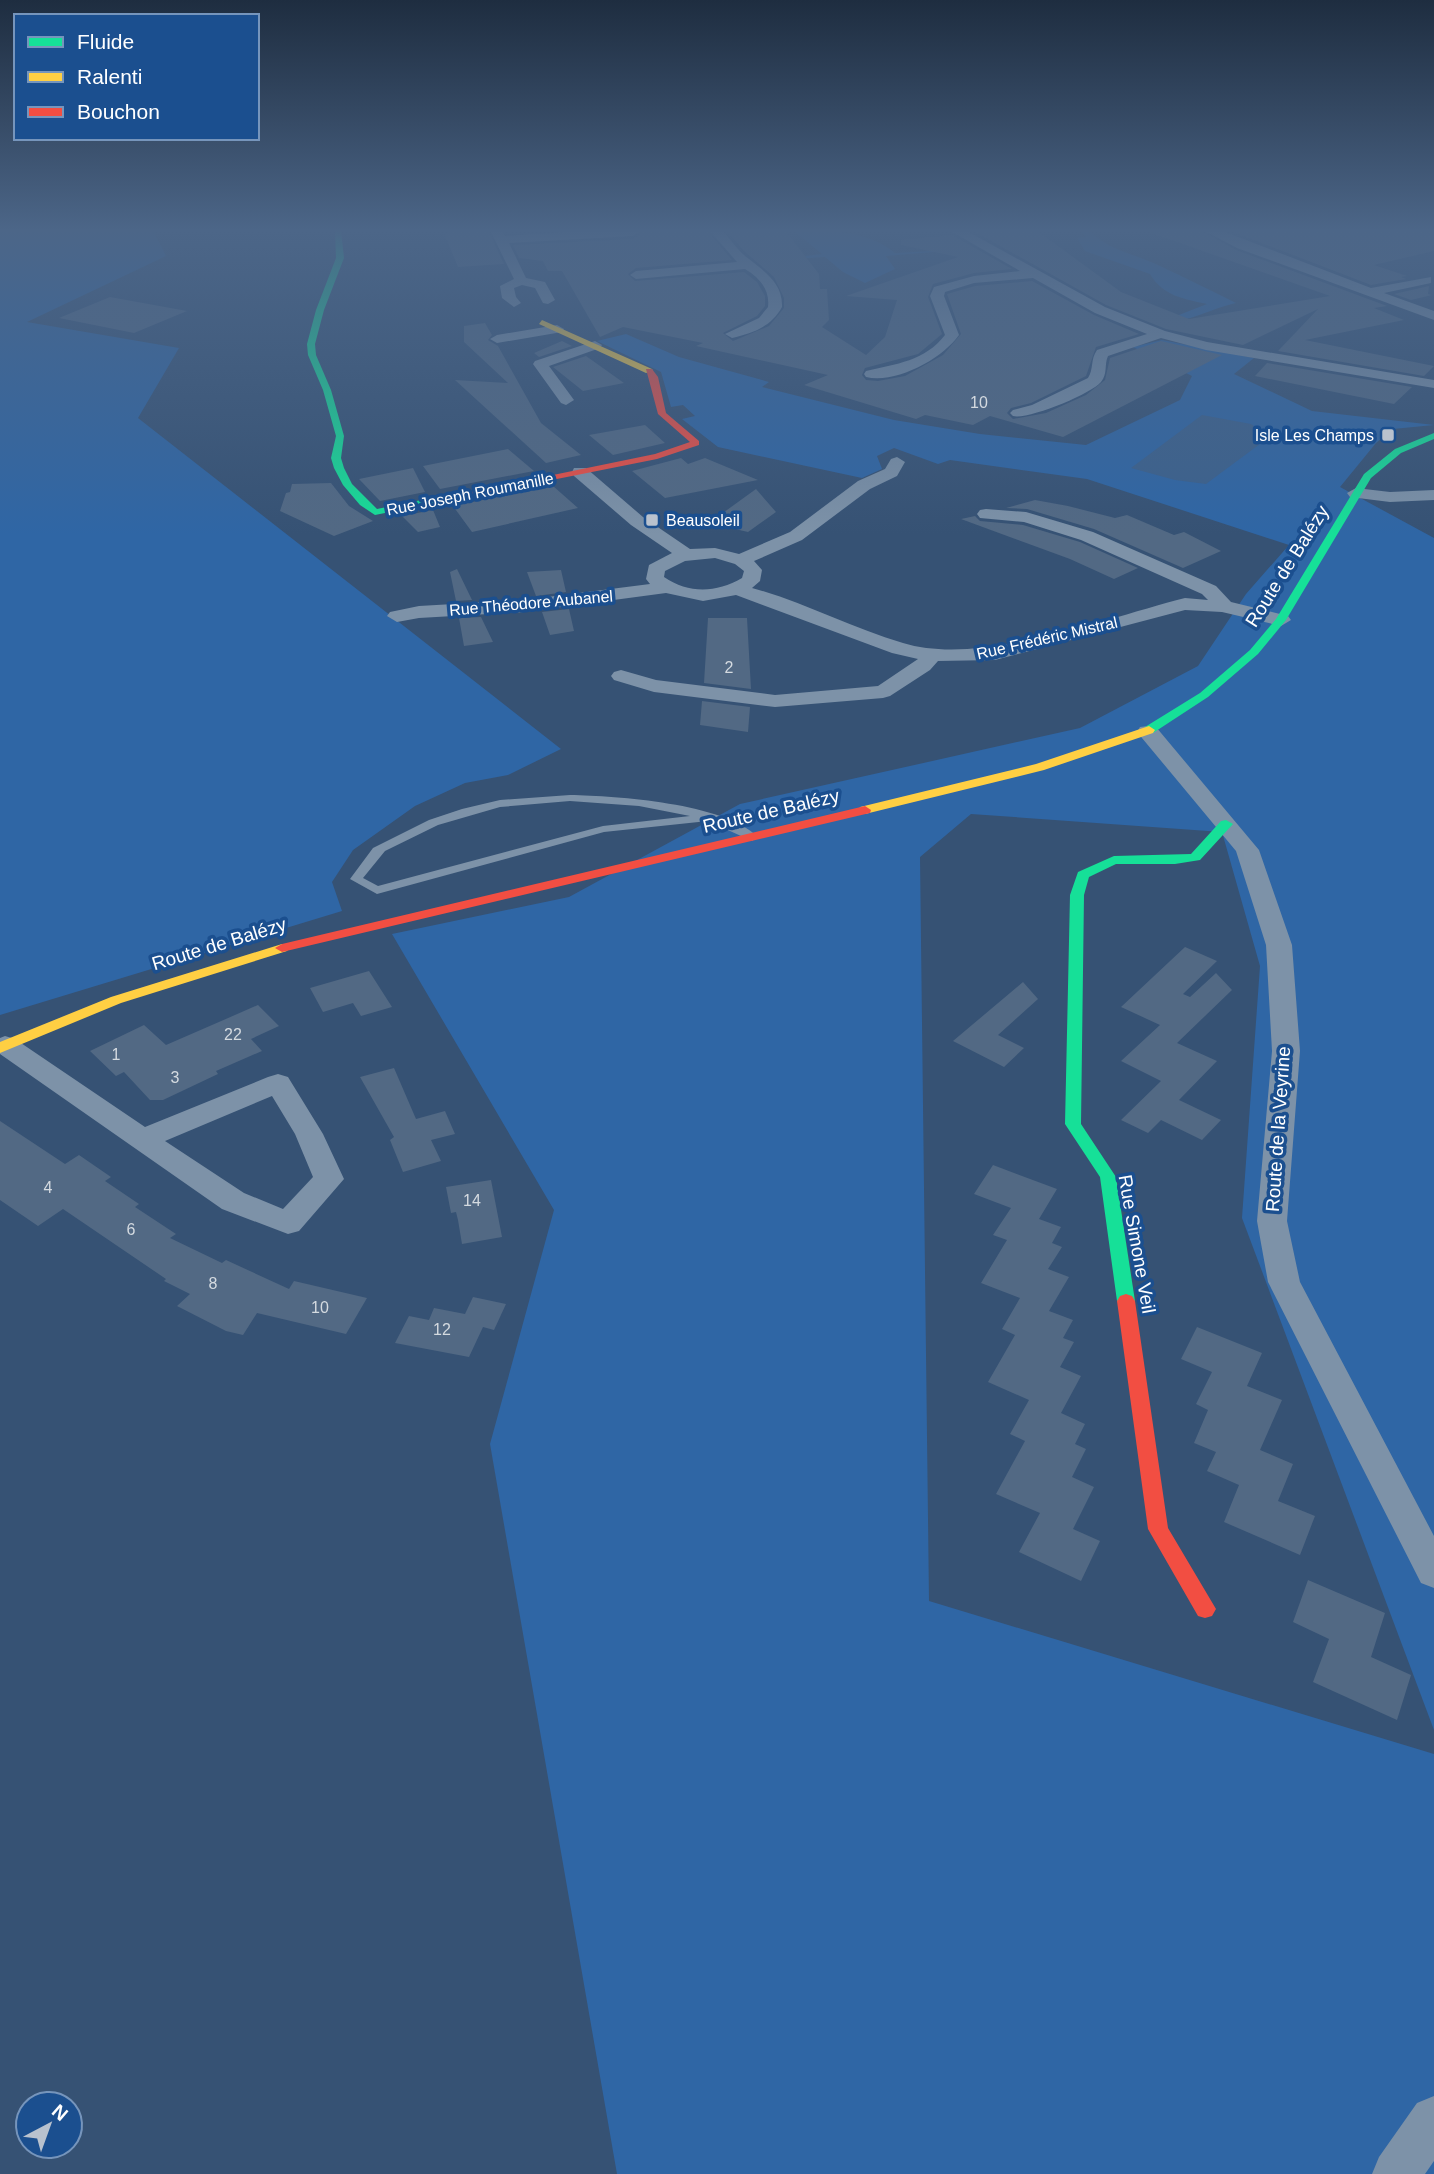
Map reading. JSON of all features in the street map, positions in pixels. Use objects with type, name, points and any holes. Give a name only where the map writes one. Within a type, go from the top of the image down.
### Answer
[{"type":"street","name":"Rue Joseph Roumanille","points":[[314,331],[312,355],[327,390],[340,436],[336,458],[339,468],[362,503],[375,512],[657,456],[696,443],[663,414],[654,377],[646,368],[563,331]]},
{"type":"street","name":"Rue Joseph Roumanille","points":[[496,339],[527,331]]},
{"type":"street","points":[[733,334],[744,331]]},
{"type":"street","points":[[871,374],[924,360],[944,348],[952,335],[951,331]]},
{"type":"street","points":[[1154,331],[1206,346],[1434,384]]},
{"type":"street","points":[[1018,413],[1037,409],[1094,381],[1099,373],[1098,360],[1102,353],[1160,334]]},
{"type":"street","points":[[566,400],[540,364],[595,345]]},
{"type":"street","name":"Route de Balézy","points":[[2,1046],[73,1015],[192,973],[328,934],[752,837],[1049,765],[1148,732],[1186,708],[1232,673],[1265,642],[1281,620],[1367,476],[1381,461],[1408,445],[1434,436]]},
{"type":"street","points":[[741,560],[796,536],[864,485],[891,472],[897,462]]},
{"type":"street","name":"Rue Joseph Roumanille","points":[[580,472],[637,521],[685,554]]},
{"type":"street","points":[[1356,493],[1391,497],[1434,495]]},
{"type":"street","points":[[986,514],[1026,517],[1087,536],[1209,590],[1221,601],[1222,606]]},
{"type":"street","points":[[665,588],[655,579],[656,569],[667,560],[685,554],[715,553],[741,560],[753,570],[751,581],[737,590]]},
{"type":"street","name":"Rue Théodore Aubanel","points":[[397,616],[419,612],[524,606],[665,588],[687,595],[713,596],[737,590]]},
{"type":"street","name":"Rue Frédéric Mistral","points":[[737,590],[766,598],[899,649],[932,655],[995,654],[1185,604],[1222,606],[1281,620]]},
{"type":"street","points":[[621,676],[654,686],[775,701],[883,692],[923,666],[932,655]]},
{"type":"street","name":"Route de la Veyrine","points":[[1148,732],[1247,850],[1279,945],[1286,1051],[1272,1221],[1284,1282],[1434,1572]]},
{"type":"street","name":"Rue Simone Veil","points":[[1205,1609],[1158,1529],[1108,1177],[1073,1124],[1077,895],[1083,875],[1114,860],[1175,860],[1195,857],[1226,824]]},
{"type":"street","points":[[2,1046],[233,1201],[288,1223],[329,1179],[309,1134],[278,1083],[142,1139]]},
{"type":"street","points":[[1396,2174],[1434,2120]]},
{"type":"lane","points":[[711,817],[603,829],[377,890],[356,879],[376,851],[425,825],[508,802],[580,797],[631,800],[711,817],[737,826],[752,837]]},
{"type":"shaded area","points":[[0,331],[82,331],[179,348],[138,418],[561,749],[508,775],[465,783],[415,806],[353,850],[332,882],[342,911],[0,1015]]},
{"type":"shaded area","points":[[626,334],[679,357],[769,382],[762,387],[894,420],[980,434],[1086,445],[1180,400],[1192,376],[1133,347],[1162,340],[1254,358],[1234,374],[1312,411],[1434,425],[1393,429],[1376,443],[1340,487],[1434,538],[1434,1730],[1242,1218],[1260,966],[1222,832],[971,814],[920,857],[929,1601],[1434,1754],[1434,2174],[617,2174],[490,1444],[554,1210],[392,934],[569,897],[740,804],[1080,728],[1198,666],[1246,594],[1289,545],[1087,479],[950,460],[938,464],[894,448],[877,456],[882,469],[862,478],[718,447],[682,419],[695,416],[683,405],[671,407],[661,372],[597,341]]},
{"type":"shaded area","points":[[1202,415],[1251,424],[1262,432],[1264,441],[1206,484],[1175,480],[1131,468]]},
{"type":"building","points":[[464,331],[490,331],[492,335],[488,340],[498,346],[541,423],[581,455],[546,463],[455,380],[508,383],[464,342]]},
{"type":"building","points":[[597,331],[613,331],[600,337]]},
{"type":"building","points":[[645,331],[726,331],[723,333],[733,341],[756,331],[829,331],[866,355],[885,337],[887,331],[941,331],[942,334],[918,354],[865,368],[862,375],[866,380],[878,381],[905,376],[943,355],[961,334],[960,331],[1133,331],[1139,334],[1096,347],[1086,376],[1031,403],[1011,408],[1007,413],[1013,419],[1046,413],[1086,395],[1105,380],[1110,358],[1161,341],[1222,355],[1063,437],[990,416],[973,425],[925,415],[916,419],[804,385],[828,375],[696,346],[703,343]]},
{"type":"building","points":[[1178,331],[1271,331],[1243,345]]},
{"type":"building","points":[[1297,331],[1347,331],[1305,340],[1434,366],[1424,376],[1278,351]]},
{"type":"building","points":[[562,341],[572,346],[539,357],[534,353]]},
{"type":"building","points":[[586,356],[624,383],[583,391],[553,367]]},
{"type":"building","points":[[1267,363],[1412,387],[1394,404],[1255,376]]},
{"type":"building","points":[[645,425],[665,443],[613,455],[589,435]]},
{"type":"building","points":[[508,449],[534,471],[440,489],[423,466]]},
{"type":"building","points":[[681,458],[688,464],[705,458],[758,480],[665,498],[632,471]]},
{"type":"building","points":[[413,468],[425,492],[380,501],[359,479]]},
{"type":"building","points":[[331,483],[349,506],[373,521],[334,536],[280,511],[292,484]]},
{"type":"building","points":[[553,486],[578,508],[472,532],[453,506]]},
{"type":"building","points":[[756,489],[776,512],[748,532],[709,523]]},
{"type":"building","points":[[1035,500],[1115,518],[1127,515],[1174,535],[1184,532],[1221,551],[1183,568],[1094,529],[1027,509],[1006,508]]},
{"type":"building","points":[[433,510],[440,527],[418,532],[402,516]]},
{"type":"building","points":[[975,516],[980,521],[1023,525],[1080,542],[1138,568],[1114,579],[1070,559],[961,519]]},
{"type":"building","points":[[457,569],[472,600],[456,601],[450,572]]},
{"type":"building","points":[[561,570],[566,592],[536,596],[527,572]]},
{"type":"building","points":[[569,609],[574,631],[550,635],[542,612]]},
{"type":"building","points":[[481,617],[493,642],[464,646],[459,618]]},
{"type":"building","points":[[708,618],[747,618],[751,689],[704,683]]},
{"type":"building","points":[[702,701],[750,707],[748,732],[700,725]]},
{"type":"building","points":[[1185,947],[1217,961],[1183,994],[1190,997],[1216,973],[1232,990],[1177,1043],[1217,1061],[1179,1100],[1221,1120],[1202,1140],[1161,1120],[1148,1133],[1121,1120],[1161,1081],[1121,1061],[1160,1025],[1121,1007]]},
{"type":"building","points":[[369,971],[392,1007],[361,1016],[353,1003],[323,1012],[310,988]]},
{"type":"building","points":[[1023,982],[1038,999],[998,1035],[1024,1048],[1004,1067],[953,1041]]},
{"type":"building","points":[[258,1005],[279,1026],[251,1039],[262,1051],[216,1071],[218,1074],[163,1100],[150,1100],[124,1072],[116,1076],[90,1051],[144,1025],[166,1045]]},
{"type":"building","points":[[394,1068],[416,1119],[445,1111],[455,1134],[431,1140],[441,1161],[403,1172],[390,1140],[394,1137],[360,1077]]},
{"type":"building","points":[[0,1121],[65,1164],[79,1155],[111,1177],[105,1181],[139,1204],[135,1207],[176,1234],[170,1238],[222,1263],[226,1260],[289,1289],[294,1281],[367,1298],[346,1334],[257,1313],[243,1335],[226,1331],[177,1306],[190,1294],[164,1281],[166,1279],[63,1209],[38,1226],[0,1200]]},
{"type":"building","points":[[993,1165],[1057,1189],[1039,1219],[1061,1227],[1052,1243],[1062,1247],[1048,1269],[1069,1277],[1049,1311],[1073,1320],[1063,1338],[1074,1342],[1060,1367],[1081,1376],[1061,1413],[1085,1424],[1075,1444],[1086,1449],[1072,1477],[1094,1487],[1073,1529],[1100,1541],[1081,1581],[1019,1552],[1040,1513],[996,1494],[1025,1441],[1010,1434],[1029,1400],[988,1382],[1015,1335],[1002,1329],[1020,1298],[981,1283],[1007,1240],[993,1235],[1011,1208],[974,1194]]},
{"type":"building","points":[[491,1180],[502,1237],[462,1244],[456,1212],[451,1213],[446,1187]]},
{"type":"building","points":[[473,1297],[506,1304],[494,1330],[483,1327],[469,1357],[395,1343],[409,1316],[429,1320],[434,1308],[465,1314]]},
{"type":"building","points":[[1197,1327],[1262,1353],[1247,1386],[1282,1400],[1260,1450],[1293,1464],[1278,1501],[1315,1516],[1300,1555],[1224,1522],[1239,1485],[1207,1471],[1216,1452],[1194,1443],[1208,1410],[1196,1404],[1212,1372],[1181,1359]]},
{"type":"building","points":[[1308,1580],[1385,1613],[1371,1657],[1411,1675],[1397,1720],[1313,1682],[1329,1639],[1293,1622]]},
{"type":"traffic: fast","points":[[314,331],[312,355],[327,390],[340,436],[336,458],[348,485],[363,503],[375,512],[456,496]]},
{"type":"traffic: fast","points":[[1149,730],[1204,695],[1254,652],[1281,620],[1367,476],[1398,451],[1434,436]]},
{"type":"traffic: fast","points":[[1126,1301],[1108,1177],[1073,1124],[1077,895],[1083,875],[1114,860],[1175,860],[1195,857],[1226,824]]},
{"type":"traffic: slow","points":[[563,331],[649,371]]},
{"type":"traffic: slow","points":[[865,810],[1040,767],[1149,730]]},
{"type":"traffic: slow","points":[[0,1048],[116,1000],[282,948]]},
{"type":"traffic: jam","points":[[456,496],[657,456],[696,443],[662,414],[654,377],[649,371]]},
{"type":"traffic: jam","points":[[282,948],[865,810]]},
{"type":"traffic: jam","points":[[1126,1301],[1158,1529],[1205,1609]]},
{"type":"place","name":"Isle Les Champs","points":[[1388,435]]},
{"type":"place","name":"Beausoleil","points":[[652,520]]}]
